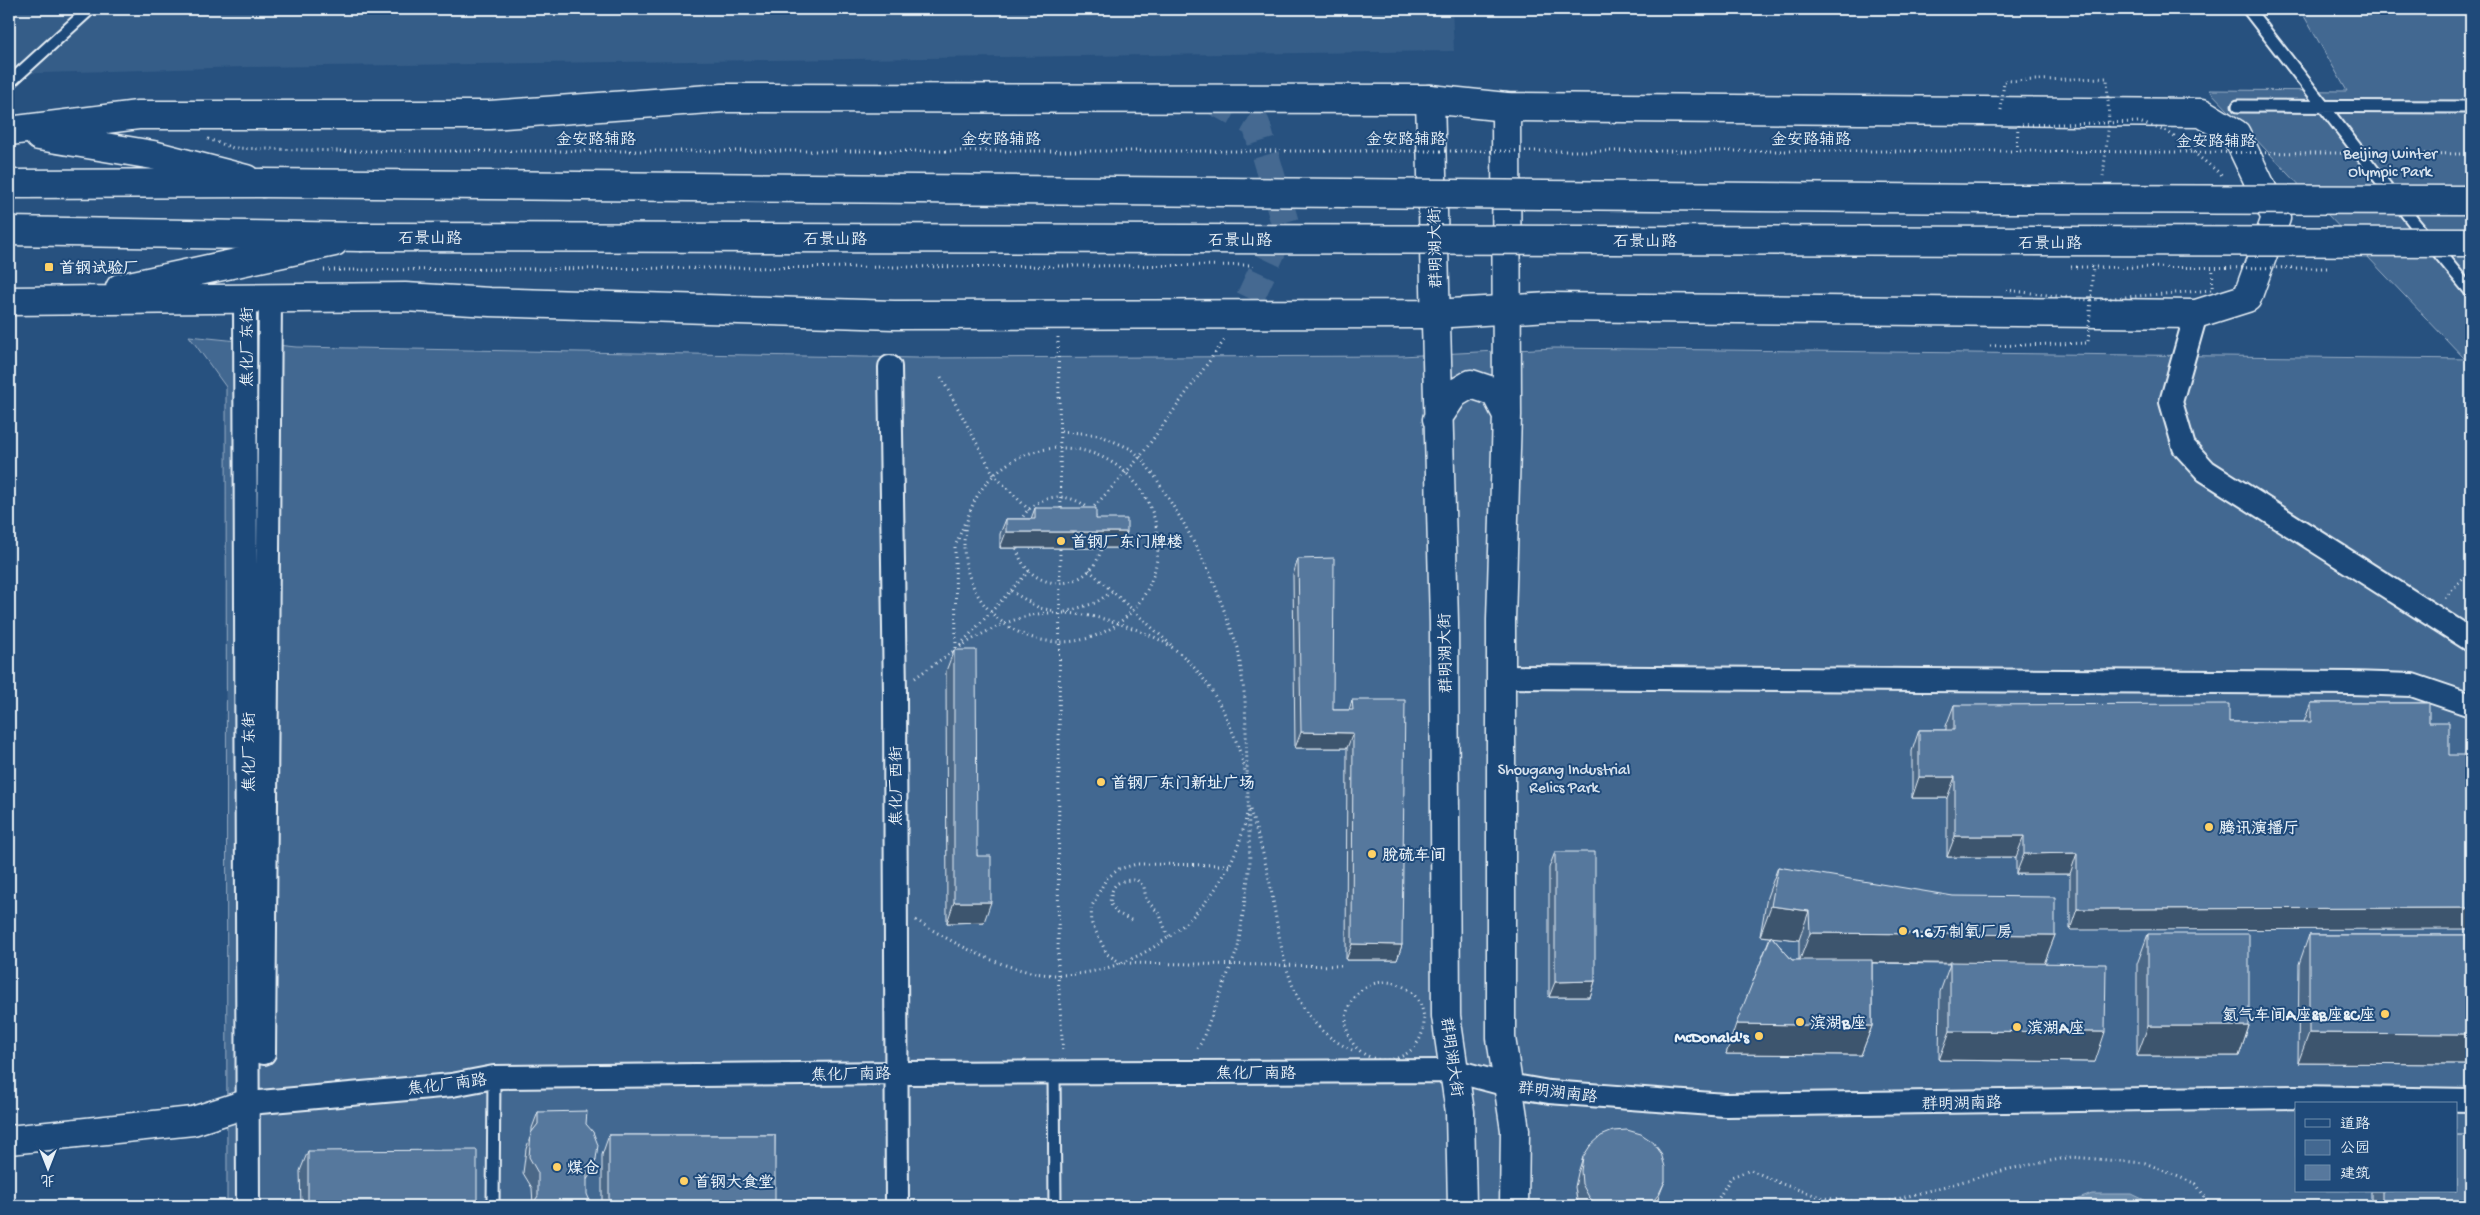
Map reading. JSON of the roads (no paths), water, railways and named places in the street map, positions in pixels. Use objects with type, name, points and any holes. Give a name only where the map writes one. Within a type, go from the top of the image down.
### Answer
[{"type":"main road","points":[[9,131],[138,115],[490,115],[723,98],[1430,99],[1506,107],[2202,113],[2236,134],[2276,218],[2247,298],[2196,314],[1549,307],[1435,314],[894,315],[490,302],[405,297],[9,299]]},
{"type":"main road","name":"群明湖大街","points":[[1430,99],[1437,418],[1444,622],[1446,1016],[1460,1112],[1462,1206]]},
{"type":"main road","points":[[1506,107],[1505,310],[1507,415],[1501,677],[1501,1038],[1515,1130],[1514,1206]]},
{"type":"main road","points":[[9,131],[153,154],[262,183]]},
{"type":"main road","points":[[9,184],[262,183],[1988,199],[2471,200]]},
{"type":"main road","name":"石景山路","points":[[9,231],[360,237],[2471,242]]},
{"type":"main road","points":[[9,299],[125,288],[360,237]]},
{"type":"main road","points":[[1437,418],[1454,394],[1471,384],[1495,392],[1507,415]]},
{"type":"main road","points":[[9,1140],[192,1121],[257,1102]]},
{"type":"street","name":"焦化厂东街","points":[[258,298],[257,1102],[264,1206]]},
{"type":"street","points":[[2196,314],[2171,402],[2184,447],[2206,471],[2471,640]]},
{"type":"street","name":"焦化厂西街","points":[[890,366],[895,693],[896,1206]]},
{"type":"street","points":[[1501,677],[2351,682],[2412,685],[2471,705]]},
{"type":"street","name":"焦化厂南路","points":[[257,1102],[452,1085],[494,1077],[1455,1071]]},
{"type":"street","name":"群明湖南路","points":[[1455,1071],[1508,1085],[1549,1092],[1725,1105],[2295,1097],[2471,1100]]},
{"type":"street","name":"焦化厂东街","points":[[248,1206],[257,1102]]},
{"type":"lane","points":[[9,83],[90,9]]},
{"type":"lane","points":[[2248,9],[2471,292]]},
{"type":"lane","points":[[2238,106],[2464,109],[2471,107]]},
{"type":"lane","points":[[1055,1206],[1059,1073]]},
{"type":"lane","points":[[493,1206],[494,1077]]},
{"type":"tunnel","points":[[1211,99],[1256,124],[1285,223],[1242,315]]},
{"type":"place","name":"首钢试验厂","points":[[49,267]]},
{"type":"place","name":"首钢厂东门牌楼","points":[[1061,541]]},
{"type":"place","name":"首钢厂东门新址广场","points":[[1101,782]]},
{"type":"place","name":"腾讯演播厅","points":[[2209,827]]},
{"type":"place","name":"脱硫车间","points":[[1372,854]]},
{"type":"place","name":"1.6万制氧厂房","points":[[1903,931]]},
{"type":"place","name":"氮气车间A座&B座&C座","points":[[2385,1014]]},
{"type":"place","name":"滨湖B座","points":[[1800,1022]]},
{"type":"place","name":"滨湖A座","points":[[2017,1027]]},
{"type":"place","name":"McDonald's","points":[[1759,1036]]},
{"type":"place","name":"煤仓","points":[[557,1167]]},
{"type":"place","name":"首钢大食堂","points":[[684,1181]]},
{"type":"park label","name":"Beijing Winter Olympic Park","points":[[2390,161]]},
{"type":"park label","name":"Shougang Industrial Relics Park","points":[[1564,777]]}]
